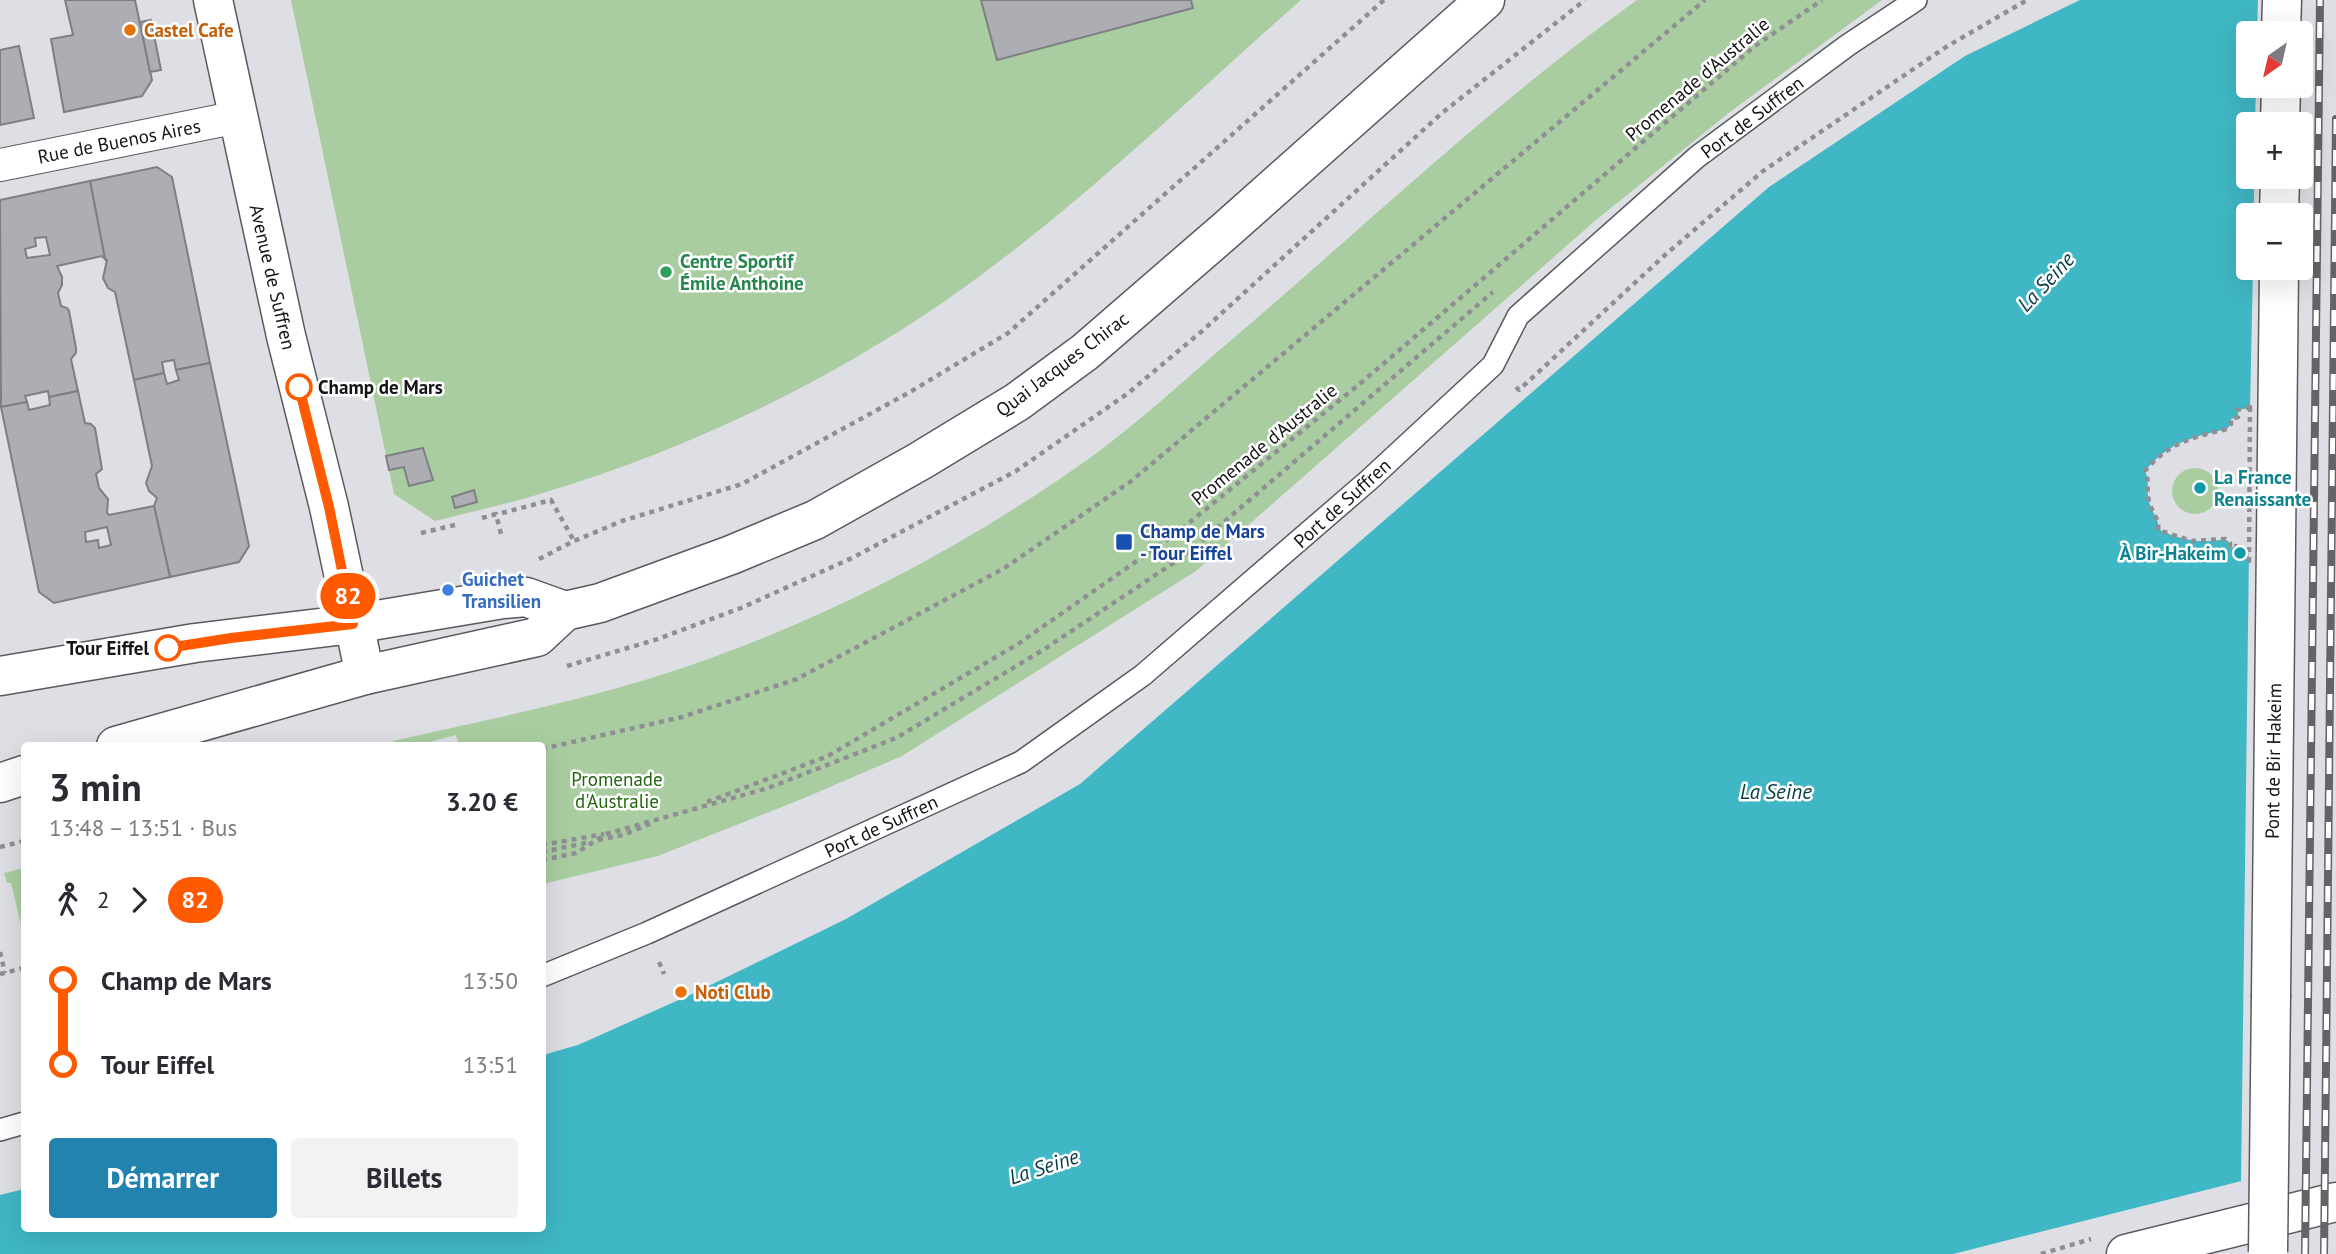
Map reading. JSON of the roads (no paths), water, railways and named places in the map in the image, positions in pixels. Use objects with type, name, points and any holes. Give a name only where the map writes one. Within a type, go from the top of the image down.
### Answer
[{"type":"main road","name":"Avenue de Suffren","points":[[213,0],[286,336],[329,507],[365,676]]},
{"type":"main road","name":"Quai Jacques Chirac","points":[[565,611],[600,603],[708,564],[815,520],[1017,402],[1085,352],[1485,0]]},
{"type":"main road","points":[[2281,21],[2282,0]]},
{"type":"main road","name":"Pont de Bir Hakeim","points":[[2268,1253],[2279,280]]},
{"type":"main road","points":[[0,676],[207,641],[353,624],[526,597],[565,611],[537,637],[365,676],[130,742]]},
{"type":"main road","points":[[0,783],[21,776]]},
{"type":"main road","points":[[2126,1254],[2336,1202]]},
{"type":"street","name":"Rue de Buenos Aires","points":[[0,165],[238,117]]},
{"type":"lane","name":"Port de Suffren","points":[[546,974],[648,933],[1021,762],[1132,683],[1213,617],[1349,498],[1493,365],[1518,316],[1697,157],[1848,45],[1916,0]]},
{"type":"lane","points":[[0,1130],[21,1124]]},
{"type":"water","name":"La Seine","points":[[2080,0],[2336,0],[2336,391],[2238,410],[2238,417],[2231,419],[2227,429],[2182,442],[2154,461],[2145,471],[2149,501],[2158,522],[2158,529],[2174,536],[2199,541],[2225,539],[2231,548],[2236,546],[2237,554],[2246,552],[2247,561],[2336,539],[2336,1157],[1953,1254],[0,1254],[0,1195],[21,1190],[21,1232],[546,1232],[546,1054],[578,1045],[692,994],[846,919],[1080,784],[1769,187],[1965,56]]},
{"type":"railway","points":[[2305,1254],[2320,0]]},
{"type":"railway","points":[[2324,1254],[2336,119]]},
{"type":"place","name":"Castel Cafe","points":[[130,30]]},
{"type":"place","name":"Centre Sportif Émile Anthoine","points":[[666,272]]},
{"type":"place","name":"Champ de Mars","points":[[299,387]]},
{"type":"place","name":"La France Renaissante","points":[[2200,488]]},
{"type":"place","name":"Champ de Mars - Tour Eiffel","points":[[1124,542]]},
{"type":"place","name":"À Bir-Hakeim","points":[[2240,553]]},
{"type":"place","name":"Guichet Transilien","points":[[448,590]]},
{"type":"place","name":"Tour Eiffel","points":[[168,648]]},
{"type":"place","name":"Noti Club","points":[[681,992]]},
{"type":"park label","name":"Promenade d'Australie","points":[[617,790]]}]
